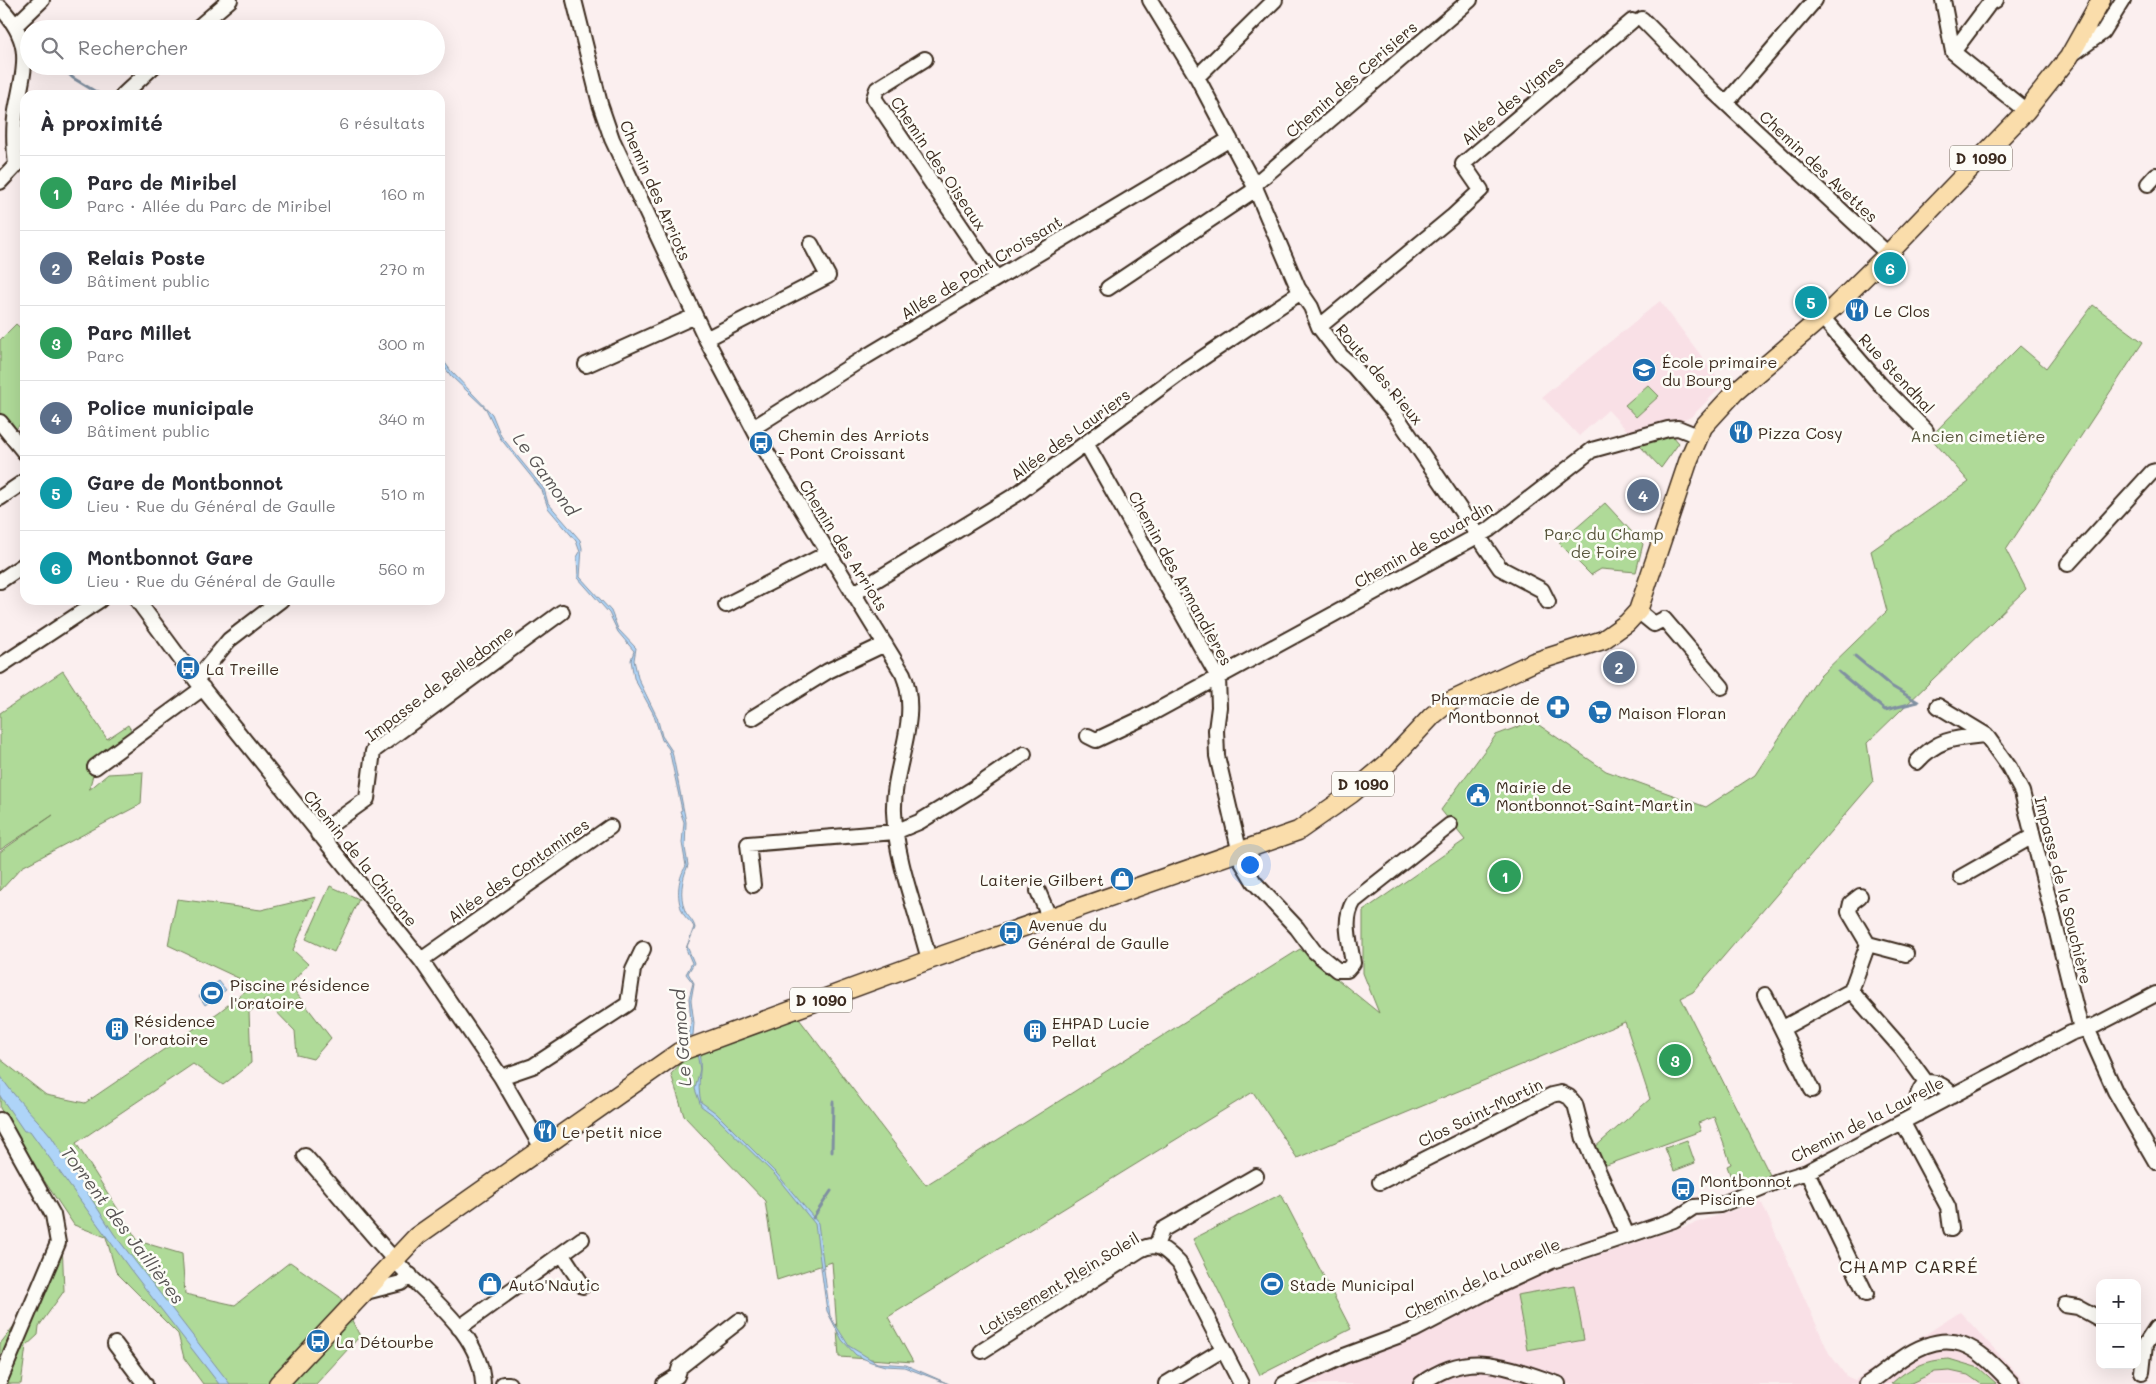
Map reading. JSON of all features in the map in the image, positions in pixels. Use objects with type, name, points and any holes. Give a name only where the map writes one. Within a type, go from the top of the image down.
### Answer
[{"type":"main road","name":"D 1090","points":[[278,1384],[417,1236],[680,1052],[929,960],[1298,831],[1351,794],[1389,762],[1432,716],[1449,702],[1492,680],[1534,662],[1603,640],[1627,623],[1638,611],[1698,436],[1735,392],[1822,317],[1888,254],[2026,111],[2069,57],[2100,0]]},
{"type":"street","points":[[20,20],[42,0]]},
{"type":"street","points":[[207,20],[230,0]]},
{"type":"street","name":"Chemin des Arriots","points":[[574,0],[600,104],[612,139],[706,339],[753,428],[885,644],[909,688],[910,713],[896,785],[895,832],[899,853],[929,960]]},
{"type":"street","name":"Route des Rieux","points":[[1150,0],[1197,77],[1255,187],[1301,292],[1311,307],[1319,327],[1341,356],[1354,367],[1394,414],[1500,568],[1542,590],[1548,602]]},
{"type":"street","points":[[1197,77],[1275,0]]},
{"type":"street","name":"Chemin des Cerisiers","points":[[1255,187],[1470,0]]},
{"type":"street","points":[[1727,102],[1815,0]]},
{"type":"street","points":[[1943,0],[1953,52],[2026,111]]},
{"type":"street","points":[[1953,52],[1989,4],[1996,0]]},
{"type":"street","points":[[2069,57],[2103,32],[2123,0]]},
{"type":"street","points":[[0,7],[16,24],[20,38]]},
{"type":"street","points":[[16,24],[20,20]]},
{"type":"street","name":"Chemin des Avettes","points":[[1637,20],[1888,254]]},
{"type":"street","name":"Allée des Vignes","points":[[1319,327],[1452,217],[1481,190],[1463,164],[1637,20]]},
{"type":"street","name":"Chemin des Oiseaux","points":[[925,59],[877,89],[874,98],[996,278]]},
{"type":"street","points":[[20,90],[23,75]]},
{"type":"street","points":[[128,90],[144,75]]},
{"type":"street","points":[[0,182],[20,164],[16,113],[20,92]]},
{"type":"street","name":"Allée de Pont Croissant","points":[[753,428],[996,278],[1230,139]]},
{"type":"street","points":[[1108,288],[1255,187]]},
{"type":"street","points":[[706,339],[828,276],[811,244]]},
{"type":"street","name":"Allée des Lauriers","points":[[853,594],[1017,494],[1087,445],[1183,371],[1301,292]]},
{"type":"street","points":[[586,366],[695,316]]},
{"type":"street","name":"Rue Stendhal","points":[[1822,317],[1926,431]]},
{"type":"street","points":[[0,422],[20,448]]},
{"type":"street","name":"Chemin de Savardin","points":[[1088,736],[1096,740],[1145,717],[1478,536],[1490,529],[1592,450],[1668,429],[1678,428],[1698,436]]},
{"type":"street","name":"Chemin des Armandières","points":[[1087,445],[1218,677],[1217,756],[1239,852],[1254,882],[1297,928],[1314,951],[1337,970],[1347,970],[1353,963],[1347,925],[1348,910],[1354,901],[1450,825]]},
{"type":"street","points":[[2068,564],[2152,472],[2156,471]]},
{"type":"street","points":[[0,498],[20,484]]},
{"type":"street","points":[[726,605],[828,553]]},
{"type":"street","points":[[0,581],[20,567]]},
{"type":"street","points":[[0,666],[92,605]]},
{"type":"street","name":"Chemin de la Chicane","points":[[141,605],[200,684],[318,834],[421,960],[501,1076],[542,1148]]},
{"type":"street","points":[[95,767],[200,684],[229,640],[274,605]]},
{"type":"street","points":[[1638,611],[1654,624],[1664,619],[1722,687]]},
{"type":"street","name":"Impasse de Belledonne","points":[[318,834],[367,799],[373,751],[562,612]]},
{"type":"street","points":[[752,718],[828,671],[885,644]]},
{"type":"street","name":"Impasse de la Souchière","points":[[1938,706],[1986,734],[2009,767],[2022,792],[2084,1029],[2119,1098],[2156,1162]]},
{"type":"street","points":[[1917,762],[1928,749],[1939,743],[1954,738],[1986,734]]},
{"type":"street","points":[[753,885],[748,844],[895,832],[919,822],[966,794],[1024,754]]},
{"type":"street","name":"Allée des Contamines","points":[[421,960],[610,827]]},
{"type":"street","points":[[1961,877],[2033,836]]},
{"type":"street","points":[[1038,891],[1050,919]]},
{"type":"street","points":[[1860,896],[1852,903],[1849,912],[1868,944],[1906,954]]},
{"type":"street","points":[[1783,1028],[1852,991],[1868,944]]},
{"type":"street","points":[[501,1076],[533,1066],[628,1004],[633,970],[643,949]]},
{"type":"street","points":[[1852,991],[1902,1049],[1926,1082]]},
{"type":"street","name":"Chemin de la Laurelle","points":[[1284,1384],[1344,1356],[1414,1330],[1500,1285],[1552,1261],[1674,1220],[1694,1208],[1720,1205],[1778,1181],[1807,1172],[1952,1096],[2084,1029],[2104,1022],[2156,994]]},
{"type":"street","points":[[1765,995],[1783,1028],[1812,1090]]},
{"type":"street","points":[[1926,1082],[1935,1082],[1943,1086],[1952,1096]]},
{"type":"street","points":[[1918,1114],[1916,1103],[1918,1092],[1926,1082]]},
{"type":"street","name":"Clos Saint-Martin","points":[[1380,1182],[1552,1095],[1561,1093],[1569,1097],[1575,1104],[1584,1140],[1627,1235]]},
{"type":"street","points":[[0,1120],[53,1215],[58,1243],[0,1380]]},
{"type":"street","points":[[1904,1122],[1948,1207],[1951,1229]]},
{"type":"street","points":[[305,1156],[459,1328],[478,1359],[482,1384]]},
{"type":"street","points":[[1807,1172],[1866,1294]]},
{"type":"street","name":"Lotissement Plein Soleil","points":[[1156,1246],[1162,1230],[1256,1176]]},
{"type":"street","points":[[459,1328],[582,1239]]},
{"type":"street","name":"Lotissement Plein Soleil","points":[[982,1351],[1140,1250],[1148,1246],[1156,1246],[1165,1248],[1179,1263],[1241,1384]]},
{"type":"street","points":[[562,1254],[583,1286]]},
{"type":"street","points":[[362,1293],[401,1283],[410,1275]]},
{"type":"street","points":[[2065,1305],[2078,1307],[2096,1317]]},
{"type":"street","points":[[664,1384],[677,1376],[680,1367],[685,1362],[739,1321]]},
{"type":"street","points":[[2142,1372],[2141,1343],[2156,1328]]},
{"type":"street","points":[[1867,1384],[1903,1358],[1929,1345],[1943,1341],[1972,1347],[1988,1358],[2012,1384]]},
{"type":"street","points":[[115,1344],[144,1384]]},
{"type":"street","points":[[1166,1384],[1222,1350]]},
{"type":"street","points":[[1421,1384],[1434,1374],[1450,1367],[1481,1362],[1504,1365],[1558,1384]]},
{"type":"street","points":[[503,1384],[509,1384]]},
{"type":"shaded area","name":"École primaire du Bourg","points":[[1660,301],[1723,385],[1691,417],[1674,424],[1632,436],[1608,410],[1579,436],[1542,397]]},
{"type":"shaded area","points":[[1761,1201],[1829,1353],[1846,1376],[1855,1380],[1960,1312],[2027,1384],[1304,1384],[1349,1361],[1432,1331],[1537,1276]]},
{"type":"green space","name":"Ancien cimetière","points":[[2093,305],[2143,342],[2006,550],[2026,589],[1867,743],[1873,782],[1693,992],[1681,998],[1771,1177],[1744,1186],[1733,1183],[1727,1166],[1731,1164],[1714,1117],[1698,1123],[1701,1131],[1601,1167],[1594,1148],[1650,1099],[1625,1022],[1297,1158],[1253,1092],[888,1317],[913,1362],[839,1357],[832,1262],[777,1280],[765,1201],[684,1116],[671,1074],[705,1037],[790,1007],[926,1185],[1300,949],[1379,1013],[1363,973],[1363,911],[1465,840],[1441,810],[1496,735],[1533,721],[1606,771],[1706,807],[1755,775],[1819,677],[1887,611],[1871,551],[1969,482],[1930,437],[2020,346],[2046,368]]},
{"type":"green space","points":[[16,324],[20,328],[20,425],[16,429],[13,426],[11,429],[0,415],[0,340]]},
{"type":"green space","points":[[1648,385],[1659,396],[1636,417],[1625,405]]},
{"type":"green space","points":[[1673,436],[1679,443],[1661,468],[1639,445]]},
{"type":"green space","name":"Parc du Champ de Foire","points":[[1605,503],[1643,544],[1636,572],[1601,569],[1591,575],[1559,543]]},
{"type":"green space","points":[[63,671],[107,739],[128,725],[133,733],[95,767],[89,790],[108,774],[143,772],[141,804],[22,867],[0,891],[0,852],[53,815],[0,850],[0,713]]},
{"type":"green space","points":[[330,886],[359,899],[334,952],[306,939]]},
{"type":"green space","points":[[316,897],[293,950],[308,964],[290,985],[331,1038],[313,1059],[297,1055],[295,1031],[265,1000],[249,1012],[251,1063],[223,1085],[193,1064],[76,1143],[138,1241],[182,1254],[185,1294],[235,1305],[290,1262],[340,1297],[360,1336],[316,1384],[203,1384],[184,1358],[178,1334],[116,1272],[106,1237],[74,1225],[29,1158],[0,1108],[0,1059],[46,1095],[85,1103],[219,1012],[253,985],[168,945],[177,899],[261,910]]},
{"type":"green space","points":[[1687,1140],[1695,1163],[1674,1171],[1665,1148]]},
{"type":"green space","name":"Stade Municipal","points":[[1281,1194],[1351,1329],[1260,1375],[1193,1239]]},
{"type":"green space","points":[[62,1241],[64,1291],[39,1326],[38,1335],[26,1346],[21,1384],[0,1384],[0,1344],[16,1323],[51,1242]]},
{"type":"green space","points":[[1574,1285],[1584,1340],[1527,1350],[1517,1295]]},
{"type":"green space","points":[[1949,1359],[1979,1368],[1997,1384],[1981,1384],[1968,1375],[1950,1371],[1935,1372],[1909,1384],[1891,1384],[1904,1373],[1918,1366],[1933,1361]]},
{"type":"water","points":[[445,363],[492,414],[501,436],[544,489],[548,503],[580,540],[582,548],[580,577],[611,611],[618,629],[636,648],[634,660],[638,678],[657,717],[662,736],[672,751],[686,822],[685,848],[688,865],[684,876],[682,899],[685,911],[695,928],[687,945],[694,927],[681,909],[679,897],[679,884],[686,866],[682,843],[684,822],[680,811],[682,810],[669,749],[662,740],[653,713],[634,678],[631,660],[634,651],[618,632],[609,613],[578,578],[577,557],[580,552],[576,541],[548,508],[542,490],[500,438],[486,409],[451,376],[445,368]]},
{"type":"water","points":[[687,946],[694,963],[688,973],[694,983],[691,1000],[694,1023],[693,1035],[689,1036],[691,1022],[689,998],[693,983],[686,974],[692,963],[686,949]]},
{"type":"water","name":"Piscine résidence l'oratoire","points":[[219,981],[226,990],[205,1005],[199,996]]},
{"type":"water","points":[[699,1053],[700,1065],[700,1068],[697,1054]]},
{"type":"water","points":[[700,1070],[701,1102],[716,1113],[778,1175],[818,1223],[830,1316],[849,1346],[877,1363],[906,1365],[949,1384],[904,1367],[885,1366],[871,1362],[856,1355],[842,1340],[827,1311],[815,1224],[775,1175],[716,1117],[701,1106],[695,1089]]},
{"type":"water","points":[[0,1075],[18,1099],[51,1136],[114,1234],[230,1384],[219,1384],[130,1269],[30,1131],[24,1131],[0,1096]]},
{"type":"waterway","points":[[70,75],[93,90]]},
{"type":"waterway","points":[[1855,656],[1891,686],[1918,702]]},
{"type":"waterway","points":[[1839,672],[1885,710],[1918,702]]},
{"type":"waterway","points":[[832,1152],[833,1102]]},
{"type":"waterway","points":[[813,1218],[831,1191]]},
{"type":"place","name":"Montbonnot Gare","points":[[1890,268]]},
{"type":"place","name":"Gare de Montbonnot","points":[[1811,302]]},
{"type":"place","name":"Le Clos","points":[[1857,310]]},
{"type":"place","name":"École primaire du Bourg","points":[[1644,370]]},
{"type":"place","name":"Pizza Cosy","points":[[1741,432]]},
{"type":"place","name":"Chemin des Arriots - Pont Croissant","points":[[761,443]]},
{"type":"place","name":"Police municipale","points":[[1643,495]]},
{"type":"place","name":"Relais Poste","points":[[1619,667]]},
{"type":"place","name":"La Treille","points":[[188,668]]},
{"type":"place","name":"Pharmacie de Montbonnot","points":[[1558,707]]},
{"type":"place","name":"Maison Floran","points":[[1600,712]]},
{"type":"place","name":"Mairie de Montbonnot-Saint-Martin","points":[[1478,795]]},
{"type":"place","name":"Parc de Miribel","points":[[1505,876]]},
{"type":"place","name":"Laiterie Gilbert","points":[[1122,879]]},
{"type":"place","name":"Avenue du Général de Gaulle","points":[[1011,933]]},
{"type":"place","name":"Piscine résidence l'oratoire","points":[[212,993]]},
{"type":"place","name":"Résidence l'oratoire","points":[[117,1029]]},
{"type":"place","name":"EHPAD Lucie Pellat","points":[[1035,1031]]},
{"type":"place","name":"Parc Millet","points":[[1675,1060]]},
{"type":"place","name":"Le petit nice","points":[[545,1131]]},
{"type":"place","name":"Montbonnot Piscine","points":[[1683,1189]]},
{"type":"place","name":"Auto'Nautic","points":[[490,1284]]},
{"type":"place","name":"Stade Municipal","points":[[1272,1284]]},
{"type":"place","name":"La Détourbe","points":[[318,1341]]},
{"type":"district","name":"CHAMP CARRÉ","points":[[1909,1266]]},
{"type":"water label","name":"Le Gamond","points":[[546,474]]},
{"type":"water label","name":"Le Gamond","points":[[681,1038]]},
{"type":"water label","name":"Torrent des Jaillières","points":[[123,1225]]}]
